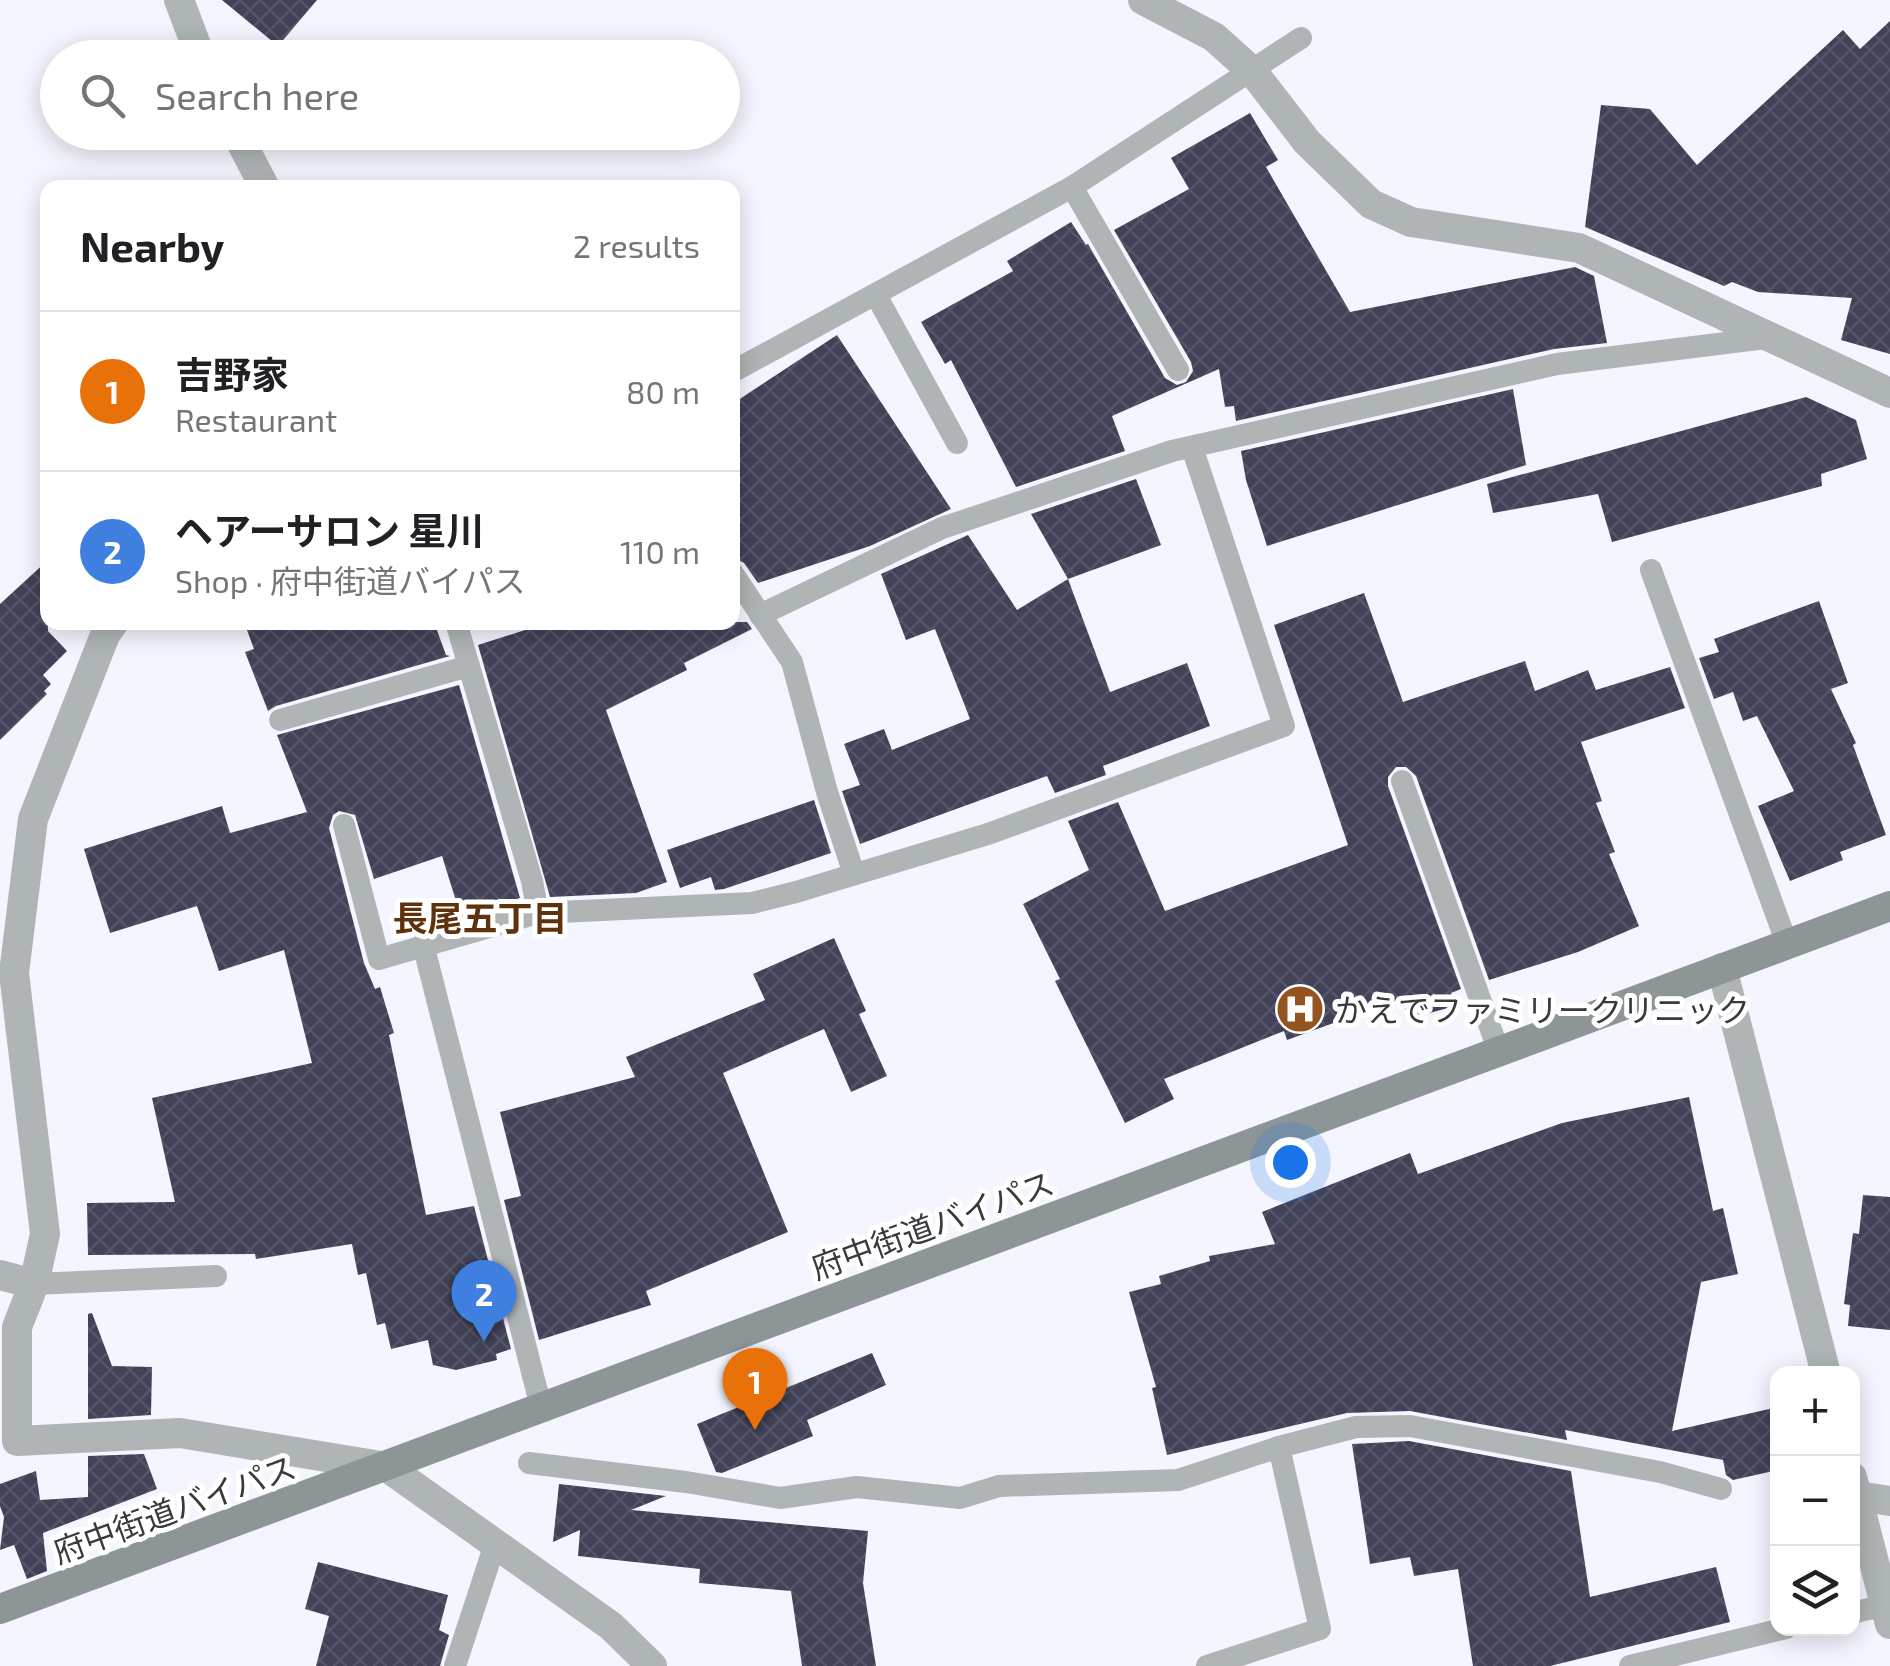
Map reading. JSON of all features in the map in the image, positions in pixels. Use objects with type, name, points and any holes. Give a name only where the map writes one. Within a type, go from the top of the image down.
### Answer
[{"type":"street","points":[[178,0],[194,40]]},
{"type":"street","points":[[1142,0],[1214,37],[1253,72],[1307,142],[1371,204],[1411,222],[1578,248],[1890,393]]},
{"type":"street","points":[[245,150],[261,180]]},
{"type":"street","points":[[108,630],[33,819],[14,974],[45,1234],[34,1284],[17,1327],[17,1442],[180,1433],[387,1467],[610,1626],[652,1666]]},
{"type":"street","name":"府中街道バイパス","points":[[0,1609],[1890,906]]},
{"type":"street","points":[[1722,968],[1824,1366]]},
{"type":"street","points":[[0,1275],[34,1284]]},
{"type":"street","points":[[1860,1488],[1890,1501]]},
{"type":"street","points":[[1860,1506],[1887,1615]]},
{"type":"lane","points":[[740,368],[1072,188],[1301,38]]},
{"type":"lane","points":[[1072,188],[1178,370]]},
{"type":"lane","points":[[876,295],[957,443]]},
{"type":"lane","points":[[760,615],[942,528],[1192,447],[1557,364],[1766,338]]},
{"type":"lane","points":[[344,826],[380,959],[538,913],[752,903],[988,834],[1284,726],[1192,447]]},
{"type":"lane","points":[[1651,570],[1787,944]]},
{"type":"lane","points":[[740,584],[792,662],[854,874]]},
{"type":"lane","points":[[458,630],[538,913]]},
{"type":"lane","points":[[280,720],[469,666]]},
{"type":"lane","points":[[1402,781],[1499,1052]]},
{"type":"lane","points":[[423,944],[541,1407]]},
{"type":"lane","points":[[34,1284],[216,1276]]},
{"type":"lane","points":[[529,1463],[780,1498],[857,1487],[960,1498],[999,1486],[1178,1480],[1356,1427],[1410,1426],[1660,1472],[1721,1489]]},
{"type":"lane","points":[[1207,1666],[1320,1629],[1280,1447]]},
{"type":"lane","points":[[455,1666],[495,1544]]},
{"type":"lane","points":[[1860,1613],[1887,1615]]},
{"type":"lane","points":[[1630,1666],[1770,1632]]},
{"type":"building","points":[[222,0],[317,0],[283,40],[271,40]]},
{"type":"building","points":[[1890,21],[1890,354],[1841,340],[1852,298],[1758,292],[1732,282],[1724,286],[1585,227],[1601,105],[1650,109],[1697,165],[1843,30],[1860,49]]},
{"type":"building","points":[[1250,113],[1278,160],[1266,167],[1350,312],[1575,267],[1594,276],[1607,343],[1554,349],[1236,421],[1234,406],[1225,407],[1219,369],[1112,416],[1125,451],[1016,487],[951,360],[945,364],[921,322],[1013,271],[1007,261],[1071,222],[1088,244],[1165,378],[1177,385],[1186,382],[1193,371],[1191,362],[1114,230],[1189,189],[1171,158]]},
{"type":"building","points":[[837,335],[951,509],[870,546],[758,583],[740,561],[740,399]]},
{"type":"building","points":[[1513,389],[1526,465],[1267,546],[1241,451]]},
{"type":"building","points":[[1806,397],[1856,420],[1867,459],[1821,474],[1822,486],[1612,542],[1598,494],[1493,513],[1487,484]]},
{"type":"building","points":[[1136,479],[1161,545],[1068,579],[1031,514]]},
{"type":"building","points":[[968,535],[1017,610],[1068,579],[1110,692],[1187,663],[1210,726],[1103,766],[1106,775],[1055,793],[1047,776],[860,844],[842,791],[860,785],[844,744],[884,729],[892,750],[970,719],[935,629],[906,640],[881,574]]},
{"type":"building","points":[[40,567],[40,630],[48,630],[67,651],[43,675],[51,684],[44,691],[47,694],[0,740],[0,604]]},
{"type":"building","points":[[1364,593],[1403,702],[1525,661],[1535,691],[1588,670],[1596,690],[1670,667],[1685,708],[1581,742],[1602,801],[1596,803],[1615,852],[1609,854],[1639,926],[1578,952],[1489,980],[1416,776],[1406,767],[1396,767],[1388,777],[1388,786],[1461,989],[1451,993],[1455,1006],[1408,1019],[1402,998],[1287,1040],[1284,1031],[1164,1079],[1174,1099],[1125,1123],[1055,981],[1060,979],[1023,904],[1089,870],[1068,821],[1118,802],[1165,911],[1348,845],[1274,625]]},
{"type":"building","points":[[1819,601],[1848,683],[1831,689],[1856,743],[1853,745],[1886,835],[1840,852],[1843,860],[1790,881],[1758,806],[1794,791],[1757,716],[1743,721],[1733,692],[1714,699],[1699,658],[1719,652],[1714,639]]},
{"type":"building","points":[[740,622],[747,622],[752,629],[684,663],[687,670],[606,710],[667,882],[636,893],[550,897],[478,645],[525,630],[740,630]]},
{"type":"building","points":[[247,630],[437,630],[446,655],[450,656],[268,711],[245,652],[254,649]]},
{"type":"building","points":[[459,685],[520,898],[461,917],[442,856],[374,879],[355,815],[339,811],[333,815],[329,828],[364,963],[375,989],[380,987],[394,1033],[389,1035],[426,1215],[474,1206],[511,1349],[496,1354],[497,1360],[456,1370],[433,1365],[428,1340],[391,1349],[385,1323],[377,1325],[366,1273],[358,1275],[352,1244],[256,1259],[255,1254],[88,1255],[87,1203],[175,1202],[152,1098],[312,1063],[284,950],[219,971],[197,906],[110,933],[84,849],[222,806],[230,833],[307,812],[277,735]]},
{"type":"building","points":[[814,800],[831,853],[724,889],[715,890],[711,877],[680,888],[667,850]]},
{"type":"building","points":[[834,938],[866,1011],[859,1014],[887,1076],[851,1092],[824,1029],[723,1073],[788,1232],[646,1291],[651,1305],[539,1340],[504,1200],[521,1196],[500,1112],[635,1077],[626,1057],[765,1000],[753,974]]},
{"type":"building","points":[[1689,1097],[1713,1211],[1723,1208],[1738,1274],[1701,1282],[1672,1431],[1770,1409],[1770,1472],[1733,1480],[1726,1475],[1723,1460],[1565,1430],[1567,1440],[1410,1411],[1347,1413],[1167,1455],[1152,1388],[1156,1387],[1129,1292],[1161,1284],[1159,1276],[1210,1261],[1209,1256],[1275,1244],[1262,1212],[1410,1153],[1418,1174],[1562,1123]]},
{"type":"building","points":[[1863,1195],[1890,1197],[1890,1330],[1848,1326],[1850,1305],[1844,1304],[1853,1233],[1859,1234]]},
{"type":"building","points":[[92,1313],[112,1366],[152,1367],[151,1415],[88,1419],[88,1314]]},
{"type":"building","points":[[872,1353],[886,1385],[807,1420],[813,1436],[722,1473],[716,1472],[697,1424]]},
{"type":"building","points":[[1409,1441],[1571,1471],[1590,1597],[1716,1567],[1730,1622],[1550,1666],[1473,1666],[1458,1569],[1414,1576],[1410,1557],[1370,1564],[1352,1444]]},
{"type":"building","points":[[144,1454],[157,1489],[43,1533],[47,1571],[27,1579],[14,1545],[0,1550],[4,1517],[0,1484],[36,1471],[40,1500],[88,1497],[88,1456]]},
{"type":"building","points":[[559,1484],[666,1496],[631,1510],[868,1531],[863,1583],[876,1666],[802,1666],[791,1591],[699,1583],[700,1569],[578,1556],[580,1530],[553,1542]]},
{"type":"building","points":[[318,1562],[448,1595],[439,1630],[449,1635],[440,1666],[316,1666],[329,1616],[305,1609]]},
{"type":"place","name":"かえでファミリークリニック","points":[[1300,1009]]},
{"type":"place","name":"ヘアーサロン 星川","points":[[484,1342]]},
{"type":"place","name":"吉野家","points":[[755,1430]]},
{"type":"district","name":"長尾五丁目","points":[[480,917]]}]
